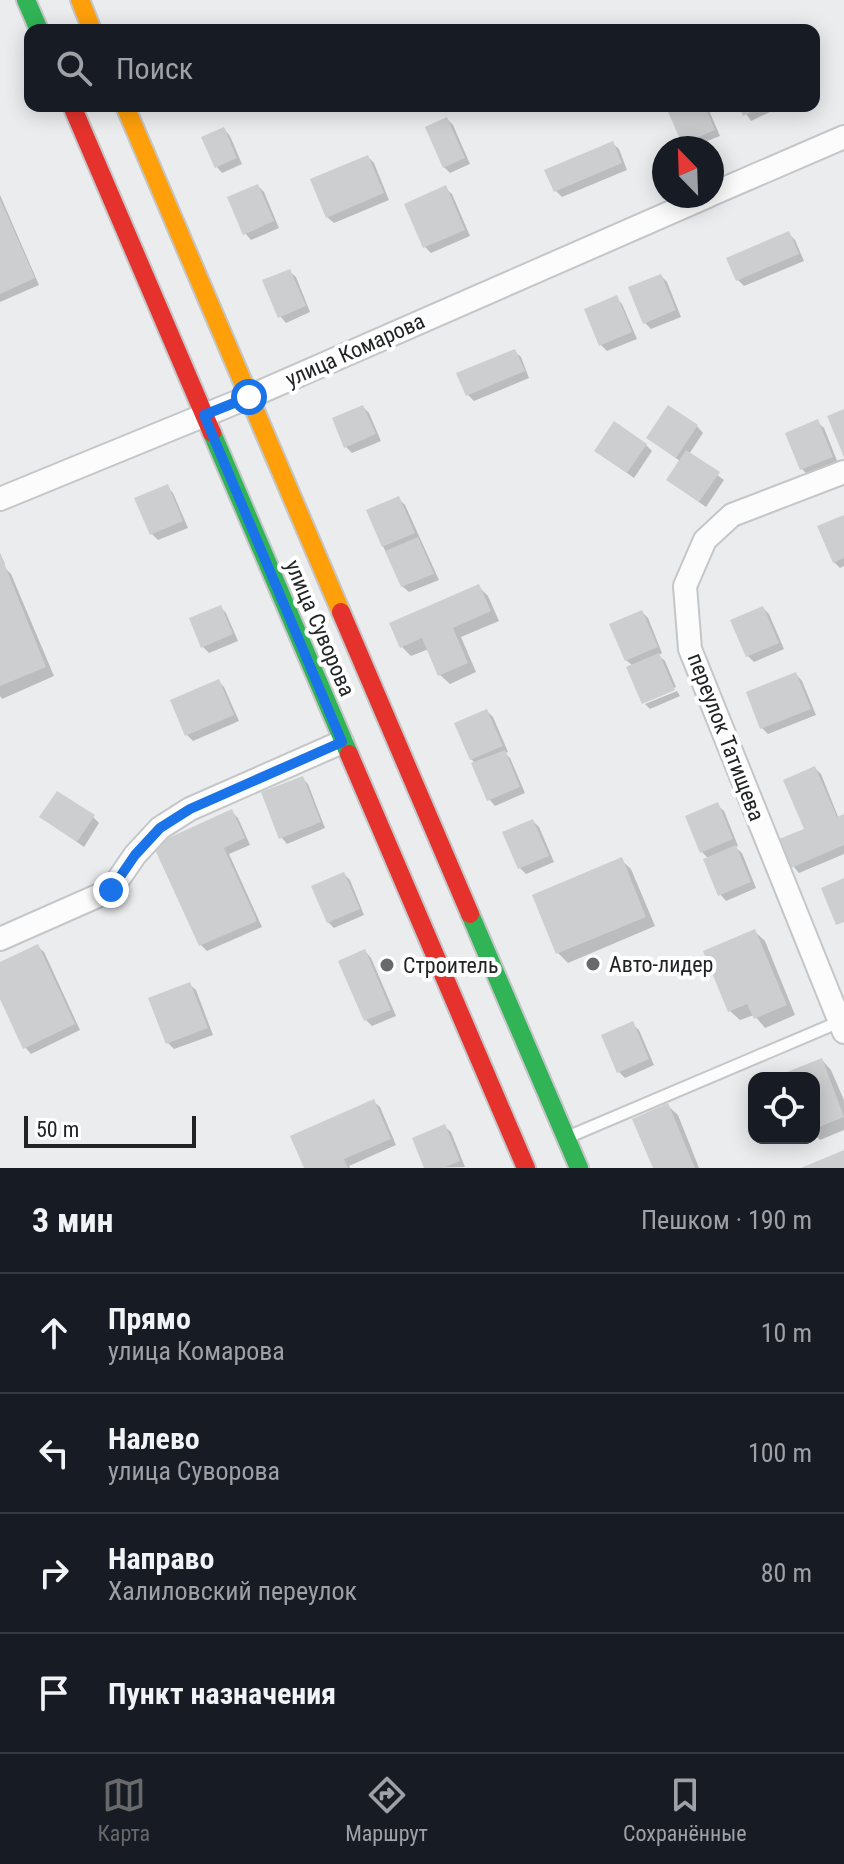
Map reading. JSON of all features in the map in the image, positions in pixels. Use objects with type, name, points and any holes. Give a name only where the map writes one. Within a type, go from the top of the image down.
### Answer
[{"type":"main road","points":[[26,0],[36,24]]},
{"type":"main road","points":[[80,0],[90,24]]},
{"type":"main road","name":"улица Суворова","points":[[75,112],[525,1164]]},
{"type":"main road","name":"улица Суворова","points":[[128,112],[249,397],[531,1088],[566,1138],[579,1168]]},
{"type":"main road","points":[[498,1102],[531,1088]]},
{"type":"street","name":"улица Комарова","points":[[724,189],[844,137]]},
{"type":"street","name":"улица Комарова","points":[[0,499],[249,397],[680,208]]},
{"type":"street","name":"переулок Татищева","points":[[842,1027],[690,649],[685,586],[705,540],[732,515],[844,472]]},
{"type":"street","points":[[0,939],[111,890],[135,855],[160,828],[190,809],[342,742]]},
{"type":"street","points":[[501,1168],[525,1164]]},
{"type":"lane","points":[[566,1138],[842,1027]]},
{"type":"building","points":[[668,112],[708,112],[715,130],[701,136],[679,136]]},
{"type":"building","points":[[447,117],[465,158],[443,168],[425,127]]},
{"type":"building","points":[[224,127],[237,158],[215,168],[201,137]]},
{"type":"building","points":[[613,141],[622,163],[554,192],[544,170]]},
{"type":"building","points":[[368,155],[384,193],[326,218],[310,179]]},
{"type":"building","points":[[258,184],[274,221],[243,235],[227,197]]},
{"type":"building","points":[[446,185],[465,230],[423,248],[404,204]]},
{"type":"building","points":[[0,199],[35,278],[0,294]]},
{"type":"building","points":[[789,231],[799,254],[736,281],[726,258]]},
{"type":"building","points":[[290,269],[306,306],[278,318],[262,280]]},
{"type":"building","points":[[661,274],[676,310],[643,324],[628,287]]},
{"type":"building","points":[[617,295],[632,332],[599,346],[584,309]]},
{"type":"building","points":[[515,349],[525,371],[466,396],[456,373]]},
{"type":"building","points":[[363,405],[376,434],[344,448],[332,418]]},
{"type":"building","points":[[668,405],[698,425],[676,458],[646,438]]},
{"type":"building","points":[[844,409],[844,457],[827,416]]},
{"type":"building","points":[[818,419],[833,457],[800,470],[785,433]]},
{"type":"building","points":[[614,421],[647,444],[627,473],[594,451]]},
{"type":"building","points":[[686,450],[720,472],[699,502],[666,480]]},
{"type":"building","points":[[168,484],[183,521],[150,535],[134,498]]},
{"type":"building","points":[[399,496],[415,533],[382,547],[366,510]]},
{"type":"building","points":[[844,515],[844,558],[833,563],[817,526]]},
{"type":"building","points":[[418,537],[434,574],[401,587],[385,551]]},
{"type":"building","points":[[0,553],[46,667],[0,686]]},
{"type":"building","points":[[479,584],[491,611],[453,628],[468,663],[438,676],[422,638],[400,648],[389,623]]},
{"type":"building","points":[[221,605],[233,634],[201,648],[189,618]]},
{"type":"building","points":[[763,606],[779,643],[746,657],[730,620]]},
{"type":"building","points":[[642,610],[658,647],[625,661],[609,624]]},
{"type":"building","points":[[659,653],[675,690],[642,704],[626,667]]},
{"type":"building","points":[[796,672],[811,709],[760,729],[746,692]]},
{"type":"building","points":[[219,679],[234,715],[185,736],[170,700]]},
{"type":"building","points":[[487,709],[503,746],[470,760],[454,723]]},
{"type":"building","points":[[505,750],[520,787],[487,801],[471,763]]},
{"type":"building","points":[[815,766],[837,817],[844,814],[844,845],[791,868],[779,839],[804,829],[783,780]]},
{"type":"building","points":[[303,776],[321,822],[279,839],[261,792]]},
{"type":"building","points":[[57,791],[95,815],[77,842],[39,817]]},
{"type":"building","points":[[718,802],[733,839],[700,853],[685,816]]},
{"type":"building","points":[[232,809],[245,838],[224,848],[257,921],[199,946],[153,845]]},
{"type":"building","points":[[533,819],[549,856],[518,869],[502,832]]},
{"type":"building","points":[[736,845],[751,882],[718,896],[703,859]]},
{"type":"building","points":[[622,857],[646,917],[556,954],[532,895]]},
{"type":"building","points":[[344,872],[360,909],[327,923],[311,886]]},
{"type":"building","points":[[844,878],[844,922],[836,925],[821,888]]},
{"type":"building","points":[[755,929],[787,1005],[754,1019],[747,1004],[728,1012],[703,951]]},
{"type":"building","points":[[38,944],[75,1024],[23,1049],[0,999],[0,962]]},
{"type":"building","points":[[365,949],[391,1010],[364,1021],[338,961]]},
{"type":"building","points":[[190,982],[208,1028],[166,1044],[148,998]]},
{"type":"building","points":[[633,1021],[649,1059],[617,1073],[601,1035]]},
{"type":"building","points":[[822,1058],[844,1117],[820,1127],[820,1072],[787,1072]]},
{"type":"building","points":[[374,1099],[391,1139],[344,1159],[348,1168],[304,1168],[290,1136]]},
{"type":"building","points":[[668,1103],[695,1168],[653,1168],[632,1119]]},
{"type":"building","points":[[445,1124],[460,1161],[443,1168],[424,1168],[412,1138]]},
{"type":"building","points":[[844,1150],[844,1168],[801,1168]]},
{"type":"traffic: fast","points":[[26,0],[36,24]]},
{"type":"traffic: fast","points":[[212,433],[349,754]]},
{"type":"traffic: fast","points":[[470,914],[579,1168]]},
{"type":"traffic: slow","points":[[80,0],[90,24]]},
{"type":"traffic: slow","points":[[128,112],[341,612]]},
{"type":"traffic: jam","points":[[75,112],[212,433]]},
{"type":"traffic: jam","points":[[341,612],[470,914]]},
{"type":"traffic: jam","points":[[349,754],[526,1168]]},
{"type":"place","name":"Авто-лидер","points":[[593,964]]},
{"type":"place","name":"Строитель","points":[[387,965]]},
{"type":"route","points":[[111,890],[135,855],[160,828],[190,809],[342,742],[204,415],[249,397]]}]
